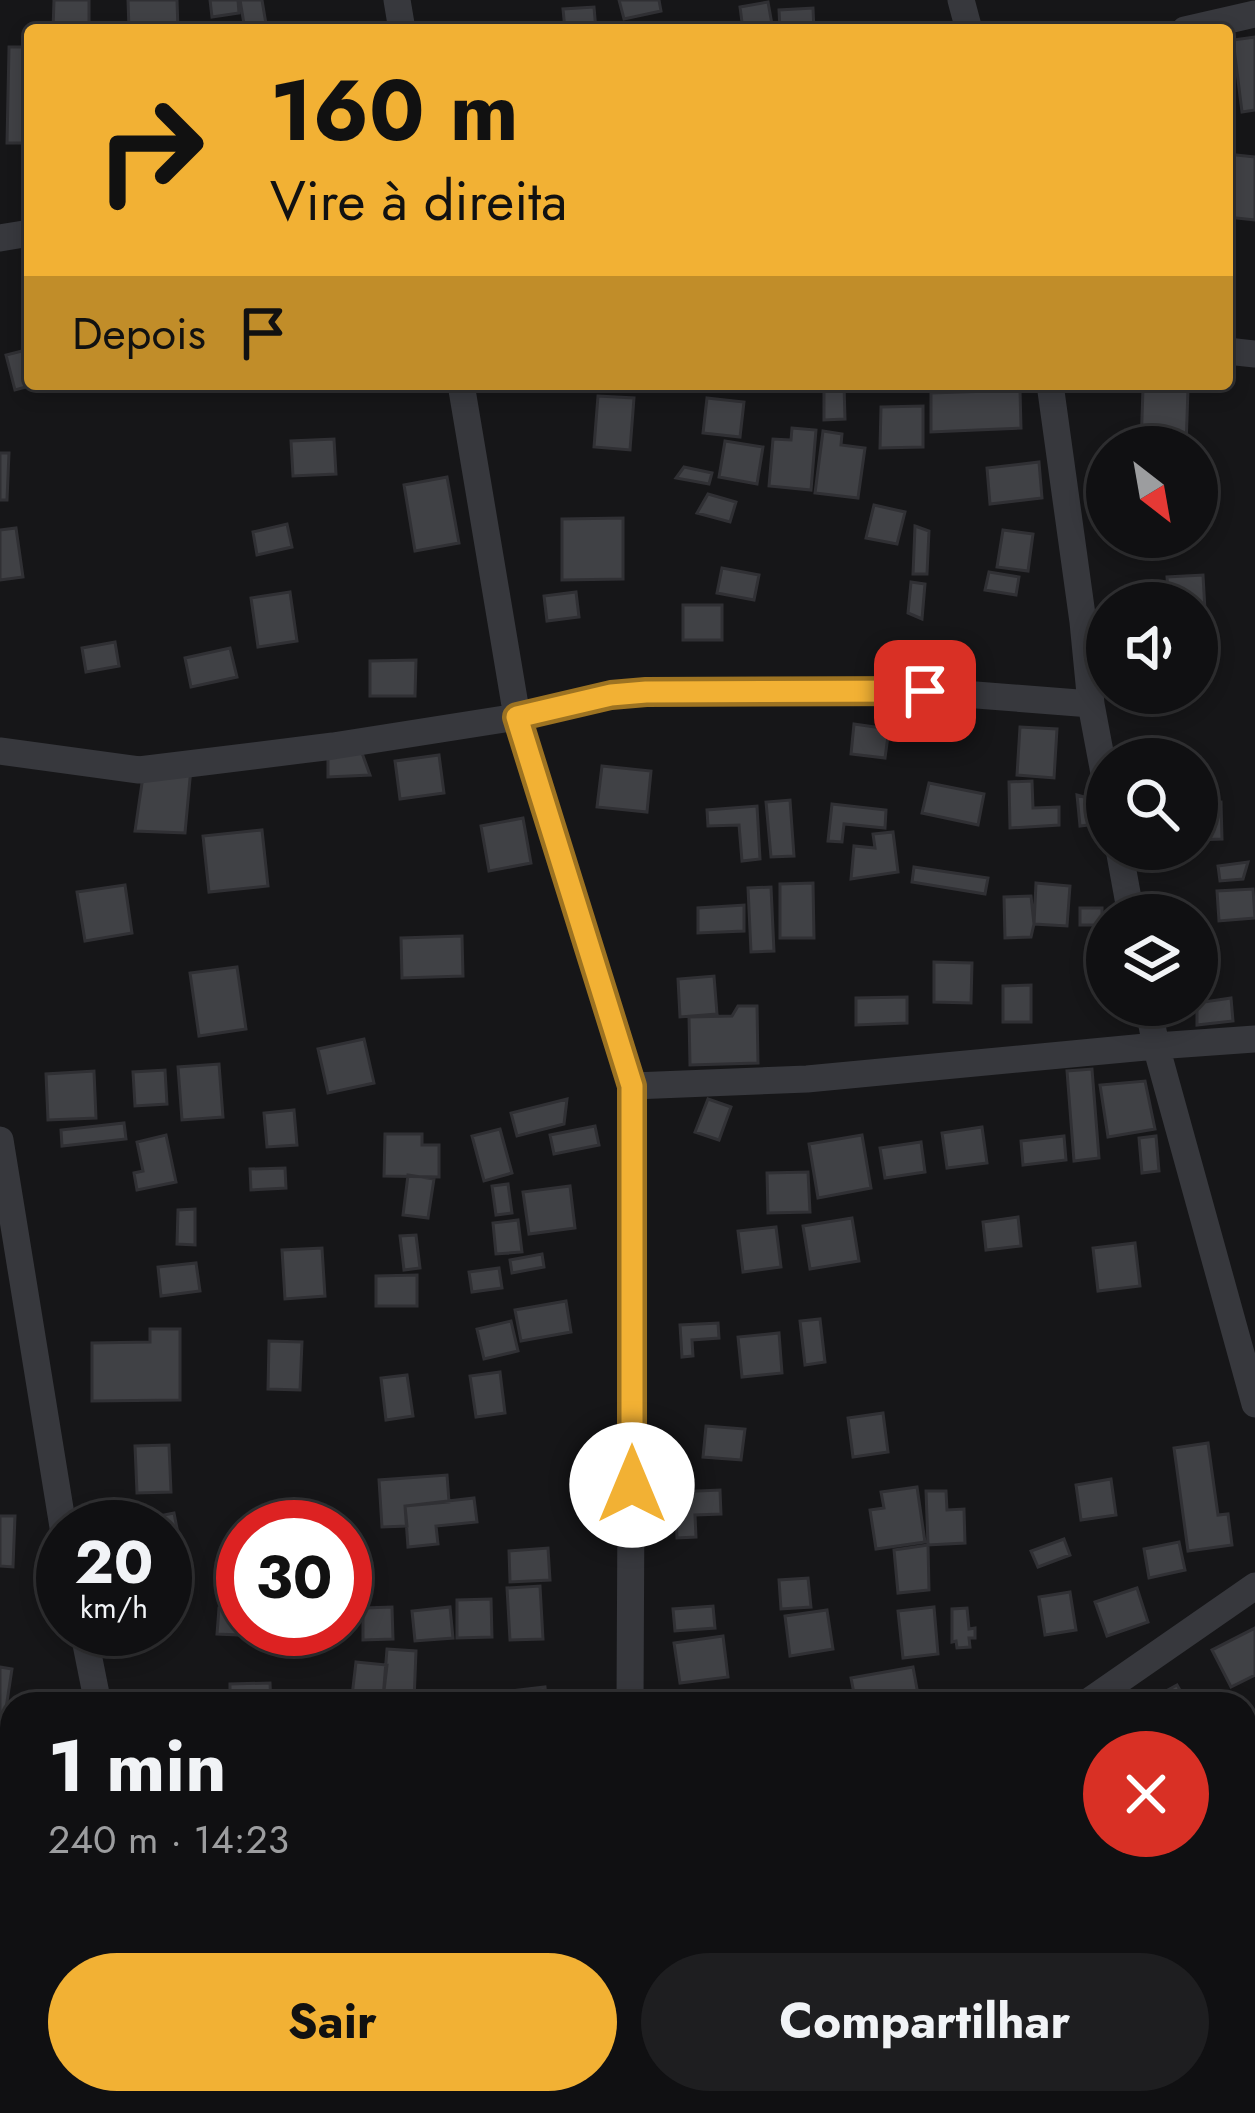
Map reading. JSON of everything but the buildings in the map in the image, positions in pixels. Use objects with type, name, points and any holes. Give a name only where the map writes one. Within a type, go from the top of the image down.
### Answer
[{"type":"street","points":[[1211,24],[1255,14]]},
{"type":"street","points":[[462,390],[517,717],[632,1086],[630,1692]]},
{"type":"street","points":[[1052,390],[1086,653]]},
{"type":"street","points":[[0,751],[139,770],[332,746],[646,692],[925,691],[1086,704]]},
{"type":"street","points":[[1152,1026],[1255,1404]]},
{"type":"street","points":[[632,1086],[807,1079],[1255,1039]]},
{"type":"street","points":[[0,1140],[59,1500]]},
{"type":"street","points":[[1102,1692],[1255,1586]]},
{"type":"street","points":[[88,1656],[96,1692]]},
{"type":"route","points":[[632,1485],[632,1086],[517,717],[611,695],[646,692],[925,691]]}]
